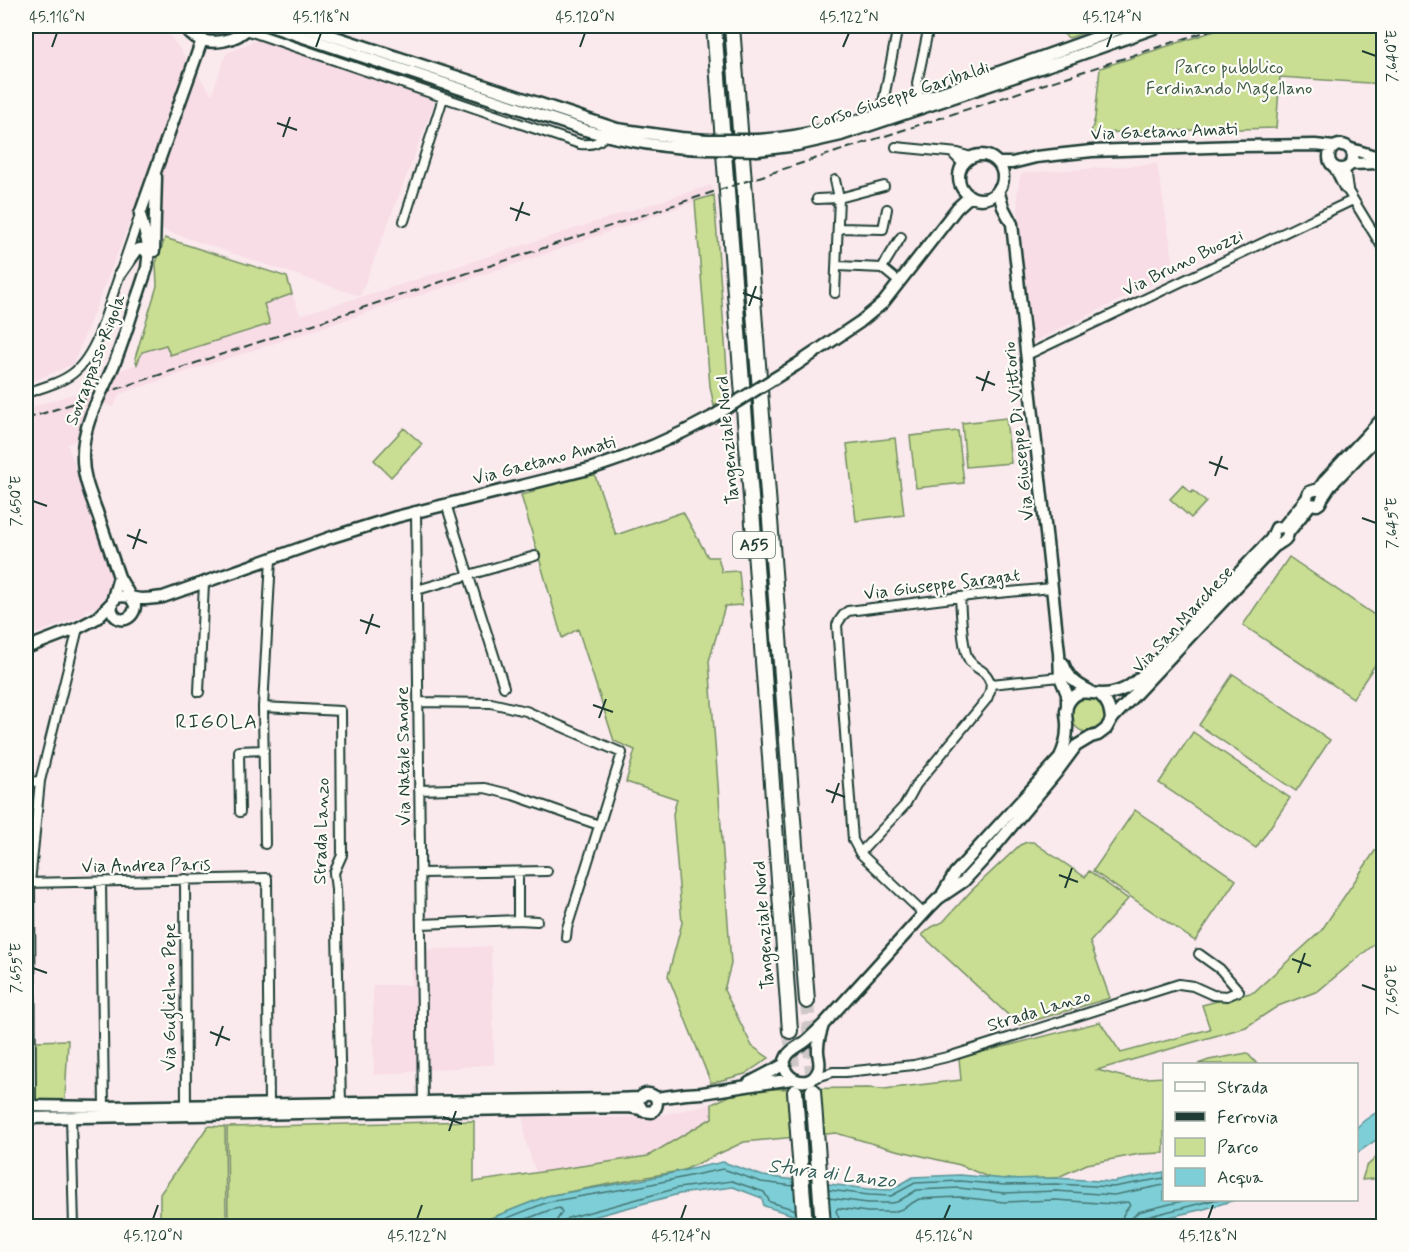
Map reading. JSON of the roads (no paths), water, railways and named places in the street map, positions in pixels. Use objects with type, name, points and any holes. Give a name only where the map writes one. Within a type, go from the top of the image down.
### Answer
[{"type":"highway","name":"Tangenziale Nord","points":[[714,26],[790,1031]]},
{"type":"highway","name":"Tangenziale Nord","points":[[732,26],[807,1002]]},
{"type":"highway","points":[[814,1090],[823,1227]]},
{"type":"highway","points":[[794,1091],[805,1227]]},
{"type":"street","name":"Corso Giuseppe Garibaldi","points":[[176,26],[202,40],[215,41],[228,40],[248,28],[579,144],[602,140],[607,131]]},
{"type":"street","name":"Corso Giuseppe Garibaldi","points":[[183,26],[190,35]]},
{"type":"street","name":"Corso Giuseppe Garibaldi","points":[[270,26],[585,130],[648,134],[707,144],[758,145],[797,145],[841,135],[1160,26]]},
{"type":"street","name":"Corso Giuseppe Garibaldi","points":[[302,26],[607,131]]},
{"type":"street","points":[[881,113],[898,26]]},
{"type":"street","points":[[919,100],[917,83],[929,26]]},
{"type":"street","name":"Corso Giuseppe Garibaldi","points":[[758,145],[881,113],[1127,26]]},
{"type":"street","points":[[26,393],[75,374],[92,351],[202,40]]},
{"type":"street","points":[[404,221],[444,98]]},
{"type":"street","name":"Via Gaetano Amati","points":[[998,163],[1092,151],[1316,145],[1334,147],[1341,145],[1351,149]]},
{"type":"street","name":"Via Gaetano Amati","points":[[1303,146],[1340,166]]},
{"type":"street","points":[[896,147],[958,153],[967,160]]},
{"type":"street","points":[[1334,147],[1330,153],[1340,166],[1344,188],[1383,250]]},
{"type":"street","points":[[1340,166],[1354,155],[1351,149]]},
{"type":"street","points":[[1351,149],[1383,160]]},
{"type":"street","points":[[977,155],[988,156],[998,163],[1001,169],[1000,184],[989,197],[979,199],[966,193],[959,177],[960,170],[967,160],[977,155]]},
{"type":"street","name":"Via Gaetano Amati","points":[[1000,184],[1012,170],[1026,160]]},
{"type":"street","points":[[1340,166],[1377,163],[1383,160]]},
{"type":"street","points":[[147,268],[154,248],[156,167]]},
{"type":"street","points":[[835,180],[839,198],[835,293]]},
{"type":"street","name":"Via Giuseppe Di Vittorio","points":[[1000,184],[1003,207],[1012,225],[1060,677],[1067,694],[1067,707]]},
{"type":"street","points":[[817,199],[839,198],[884,186]]},
{"type":"street","name":"Via Gaetano Amati","points":[[134,612],[163,597],[332,537],[416,511],[593,468],[690,429],[796,365],[872,314],[957,208],[966,193]]},
{"type":"street","points":[[989,197],[1003,207]]},
{"type":"street","name":"Via Bruno Buozzi","points":[[1027,355],[1353,200]]},
{"type":"street","points":[[838,228],[883,230],[887,209]]},
{"type":"street","points":[[140,214],[148,244],[147,268]]},
{"type":"street","points":[[882,268],[901,237]]},
{"type":"street","points":[[120,274],[137,250],[145,250],[148,255]]},
{"type":"street","points":[[837,266],[882,268],[899,282]]},
{"type":"street","name":"Sovrappasso Rigola","points":[[119,577],[84,470],[82,451],[90,418],[116,360],[147,268]]},
{"type":"street","points":[[1276,539],[1273,531],[1279,526],[1286,530],[1309,501],[1317,505],[1320,503],[1320,494],[1325,480],[1383,417]]},
{"type":"street","points":[[1320,494],[1383,430]]},
{"type":"street","points":[[446,504],[504,687]]},
{"type":"street","name":"Via Natale Sandre","points":[[416,511],[420,873]]},
{"type":"street","name":"Via San Marchese","points":[[785,1064],[789,1053],[823,1025],[939,898],[956,873],[1059,759],[1064,749],[1068,724],[1065,716],[1070,700],[1082,692],[1123,691],[1143,675],[1263,548],[1276,539]]},
{"type":"street","name":"Via San Marchese","points":[[939,898],[964,881],[1056,773],[1076,746],[1106,729],[1111,720],[1276,539]]},
{"type":"street","points":[[417,590],[535,556]]},
{"type":"street","points":[[265,844],[263,707],[271,559]]},
{"type":"street","points":[[26,648],[98,618],[116,616],[125,619],[132,616],[135,605],[119,577]]},
{"type":"street","points":[[116,616],[112,611],[119,577]]},
{"type":"street","points":[[199,692],[204,583]]},
{"type":"street","name":"Via Giuseppe Saragat","points":[[860,853],[853,840],[837,625],[844,614],[848,611],[960,597],[1052,588]]},
{"type":"street","points":[[98,618],[117,597],[124,595],[131,598]]},
{"type":"street","name":"Via Gaetano Amati","points":[[131,598],[163,597]]},
{"type":"street","points":[[924,914],[860,853],[905,805],[916,785],[987,699],[992,684],[984,670],[972,664],[967,658],[960,597]]},
{"type":"street","points":[[78,628],[40,781],[28,883],[28,1118],[269,1104],[341,1103],[423,1106]]},
{"type":"street","name":"Via Giuseppe Di Vittorio","points":[[1059,653],[1070,678],[1095,693]]},
{"type":"street","points":[[992,684],[1060,677]]},
{"type":"street","points":[[1095,693],[1107,702],[1111,720]]},
{"type":"street","points":[[418,702],[491,703],[512,707],[621,753],[566,937]]},
{"type":"street","name":"Strada Lanzo","points":[[263,707],[341,711],[342,855],[334,869],[334,878],[341,1103]]},
{"type":"street","points":[[1068,724],[1076,732],[1091,737]]},
{"type":"street","points":[[240,812],[239,751],[264,750]]},
{"type":"street","points":[[26,782],[40,781]]},
{"type":"street","points":[[419,790],[485,788],[513,795],[599,825]]},
{"type":"street","points":[[423,1106],[420,873],[547,871]]},
{"type":"street","points":[[518,872],[518,920]]},
{"type":"street","name":"Via Andrea Paris","points":[[28,883],[267,878],[269,1104]]},
{"type":"street","name":"Via Guglielmo Pepe","points":[[184,879],[186,1109]]},
{"type":"street","points":[[101,882],[104,1107]]},
{"type":"street","points":[[421,924],[537,921]]},
{"type":"street","name":"Strada Lanzo","points":[[814,1090],[833,1072],[914,1065],[951,1056],[1179,984],[1193,986],[1213,996],[1227,996],[1239,991],[1220,969],[1199,954]]},
{"type":"street","points":[[814,1090],[819,1070],[818,1046],[823,1025]]},
{"type":"street","points":[[798,1047],[810,1048],[819,1060]]},
{"type":"street","name":"Strada Lanzo","points":[[819,1060],[830,1070],[845,1072]]},
{"type":"street","points":[[741,1087],[785,1064],[794,1091]]},
{"type":"street","points":[[656,1103],[686,1100],[702,1093],[741,1087],[794,1091],[803,1082],[809,1081],[814,1090]]},
{"type":"street","points":[[652,1094],[656,1103],[654,1110],[649,1112],[641,1103],[642,1095],[652,1094]]},
{"type":"street","points":[[28,1106],[186,1109],[641,1103]]},
{"type":"street","points":[[71,1117],[74,1227]]},
{"type":"water","points":[[1383,1108],[1383,1135],[1358,1152],[1358,1126]]},
{"type":"water","points":[[723,1162],[763,1176],[891,1190],[913,1177],[960,1175],[1005,1179],[1056,1178],[1113,1182],[1163,1172],[1163,1201],[1232,1201],[1130,1226],[819,1226],[815,1222],[764,1206],[762,1198],[733,1187],[679,1194],[559,1226],[471,1226],[547,1196],[641,1180]]},
{"type":"tunnel","points":[[807,1001],[813,1089]]},
{"type":"tunnel","points":[[790,1031],[795,1092]]},
{"type":"railway","points":[[26,419],[1223,26]]},
{"type":"district","name":"RIGOLA","points":[[217,722]]},
{"type":"park label","name":"Parco pubblico Ferdinando Magellano","points":[[1229,78]]},
{"type":"water label","name":"Stura di Lanzo","points":[[832,1174]]}]
